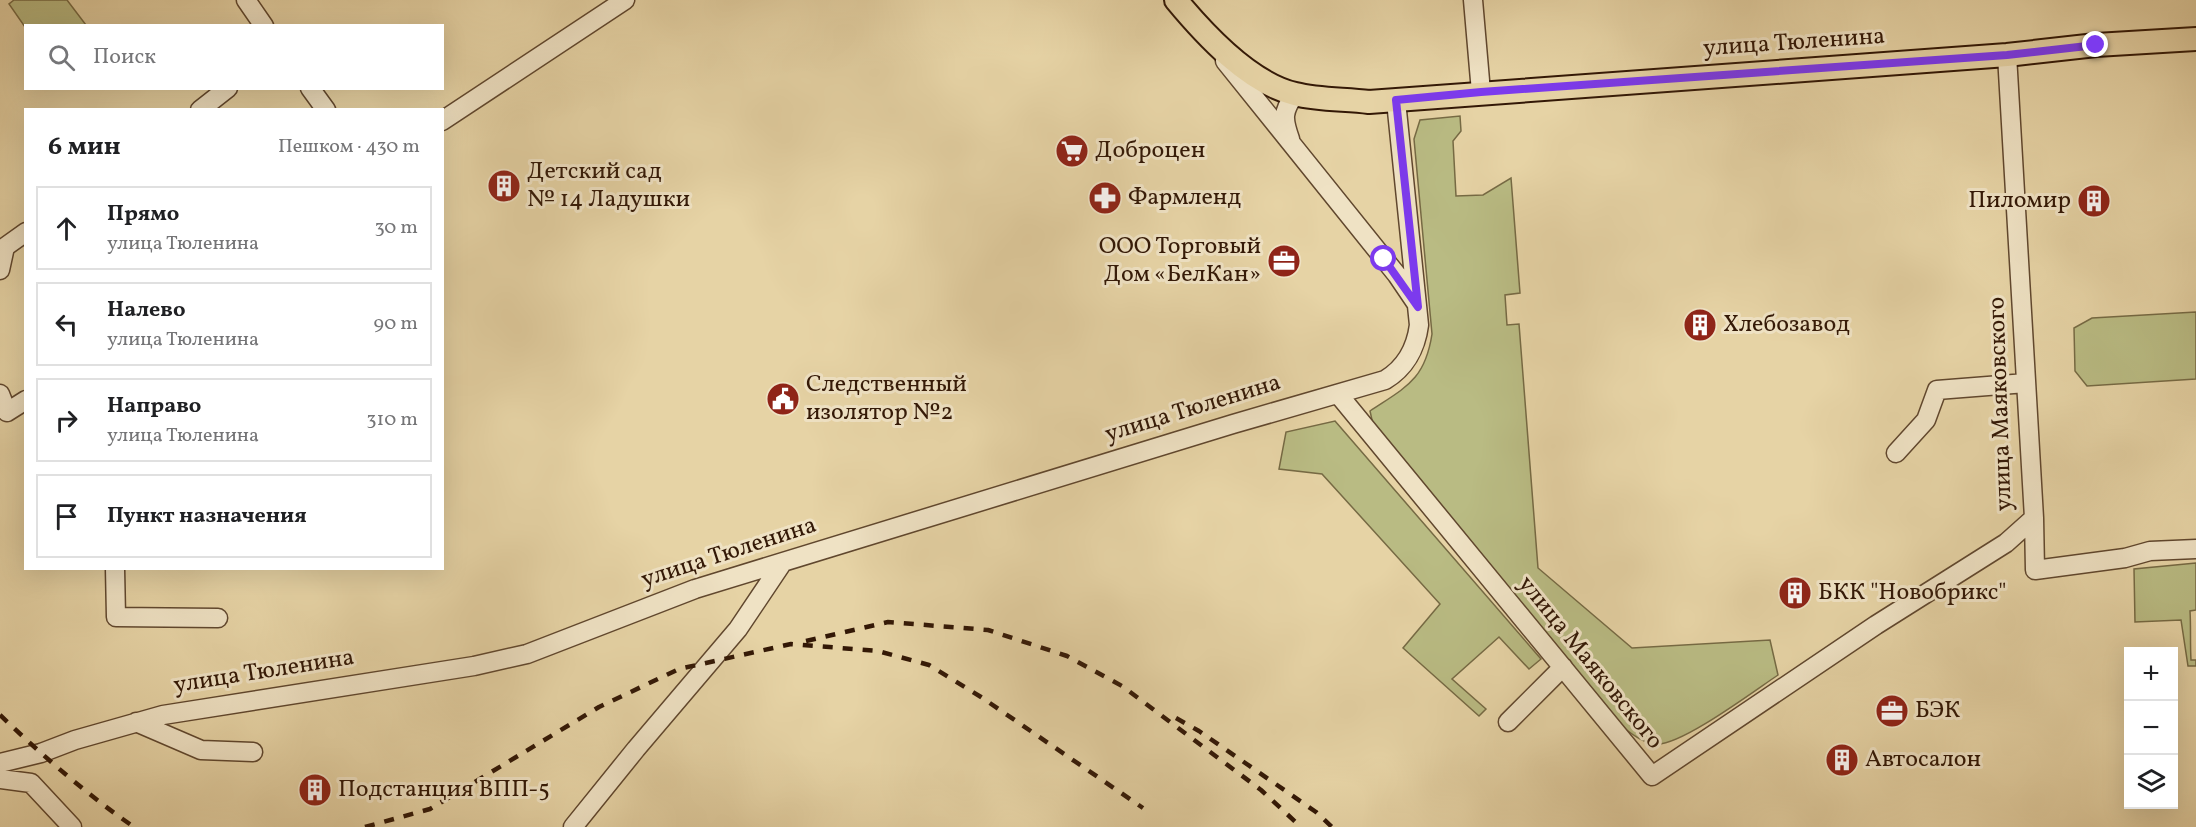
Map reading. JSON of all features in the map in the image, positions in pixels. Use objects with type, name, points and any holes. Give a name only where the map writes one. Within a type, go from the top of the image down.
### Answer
[{"type":"main road","name":"улица Тюленина","points":[[1176,0],[1202,31],[1249,70],[1270,84],[1295,94],[1369,102],[2196,39]]},
{"type":"street","points":[[246,0],[263,24]]},
{"type":"street","points":[[444,120],[625,0]]},
{"type":"street","points":[[1473,0],[1481,92]]},
{"type":"street","name":"улица Тюленина","points":[[1202,31],[1397,275],[1418,307]]},
{"type":"street","name":"улица Маяковского","points":[[1338,394],[1652,776],[1876,625],[2006,543],[2034,518],[2007,55]]},
{"type":"street","points":[[203,108],[225,90]]},
{"type":"street","points":[[311,90],[325,108]]},
{"type":"street","points":[[1293,147],[1284,112],[1295,94]]},
{"type":"street","name":"улица Тюленина","points":[[0,763],[41,753],[75,740],[163,715],[474,666],[527,654],[695,589],[1233,424],[1385,380],[1401,367],[1415,344],[1419,325],[1396,100]]},
{"type":"street","points":[[0,270],[5,247],[24,233]]},
{"type":"street","points":[[1896,453],[1926,420],[1937,390],[2026,383]]},
{"type":"street","points":[[0,394],[7,412],[24,401]]},
{"type":"street","points":[[2034,518],[2035,570],[2125,558],[2150,551],[2196,549]]},
{"type":"street","points":[[573,827],[738,630],[783,562]]},
{"type":"street","points":[[115,570],[116,617],[218,618]]},
{"type":"street","points":[[1508,722],[1563,668]]},
{"type":"street","points":[[136,723],[201,750],[253,752]]},
{"type":"street","points":[[0,779],[31,783],[72,827]]},
{"type":"green space","points":[[14,0],[67,0],[85,24],[24,26],[9,4]]},
{"type":"green space","points":[[1460,116],[1461,131],[1453,141],[1456,196],[1483,195],[1511,178],[1520,293],[1505,295],[1507,325],[1519,324],[1538,568],[1632,648],[1770,640],[1778,675],[1700,727],[1668,742],[1657,744],[1648,742],[1624,728],[1374,429],[1370,411],[1412,381],[1424,362],[1432,334],[1414,139],[1420,120]]},
{"type":"green space","points":[[2196,312],[2196,379],[2087,386],[2075,371],[2074,328],[2092,318]]},
{"type":"green space","points":[[1335,421],[1541,659],[1529,669],[1499,637],[1452,679],[1486,709],[1479,716],[1403,648],[1440,604],[1322,474],[1279,469],[1286,432]]},
{"type":"green space","points":[[2196,563],[2196,610],[2190,611],[2191,660],[2196,660],[2196,666],[2188,666],[2181,620],[2135,622],[2134,569]]},
{"type":"railway","points":[[806,641],[888,622],[988,630],[1067,656],[1122,686],[1261,790],[1301,827]]},
{"type":"railway","points":[[365,827],[430,809],[599,707],[679,669],[791,644],[878,651],[929,665],[981,697],[1143,808]]},
{"type":"railway","points":[[0,715],[65,774],[134,827]]},
{"type":"railway","points":[[1176,718],[1199,731],[1316,812],[1332,827]]},
{"type":"place","name":"Доброцен","points":[[1072,151]]},
{"type":"place","name":"Детский сад № 14 Ладушки","points":[[504,186]]},
{"type":"place","name":"Фармленд","points":[[1105,198]]},
{"type":"place","name":"Пиломир","points":[[2094,201]]},
{"type":"place","name":"ООО Торговый Дом «БелКан»","points":[[1284,261]]},
{"type":"place","name":"Хлебозавод","points":[[1700,325]]},
{"type":"place","name":"Следственный изолятор №2","points":[[783,399]]},
{"type":"place","name":"БКК \"Новобрикс\"","points":[[1795,593]]},
{"type":"place","name":"БЭК","points":[[1892,711]]},
{"type":"place","name":"Автосалон","points":[[1842,760]]},
{"type":"place","name":"Подстанция ВПП-5","points":[[315,790]]},
{"type":"route","points":[[1384,259],[1418,307],[1396,100],[2007,55],[2096,45]]}]
